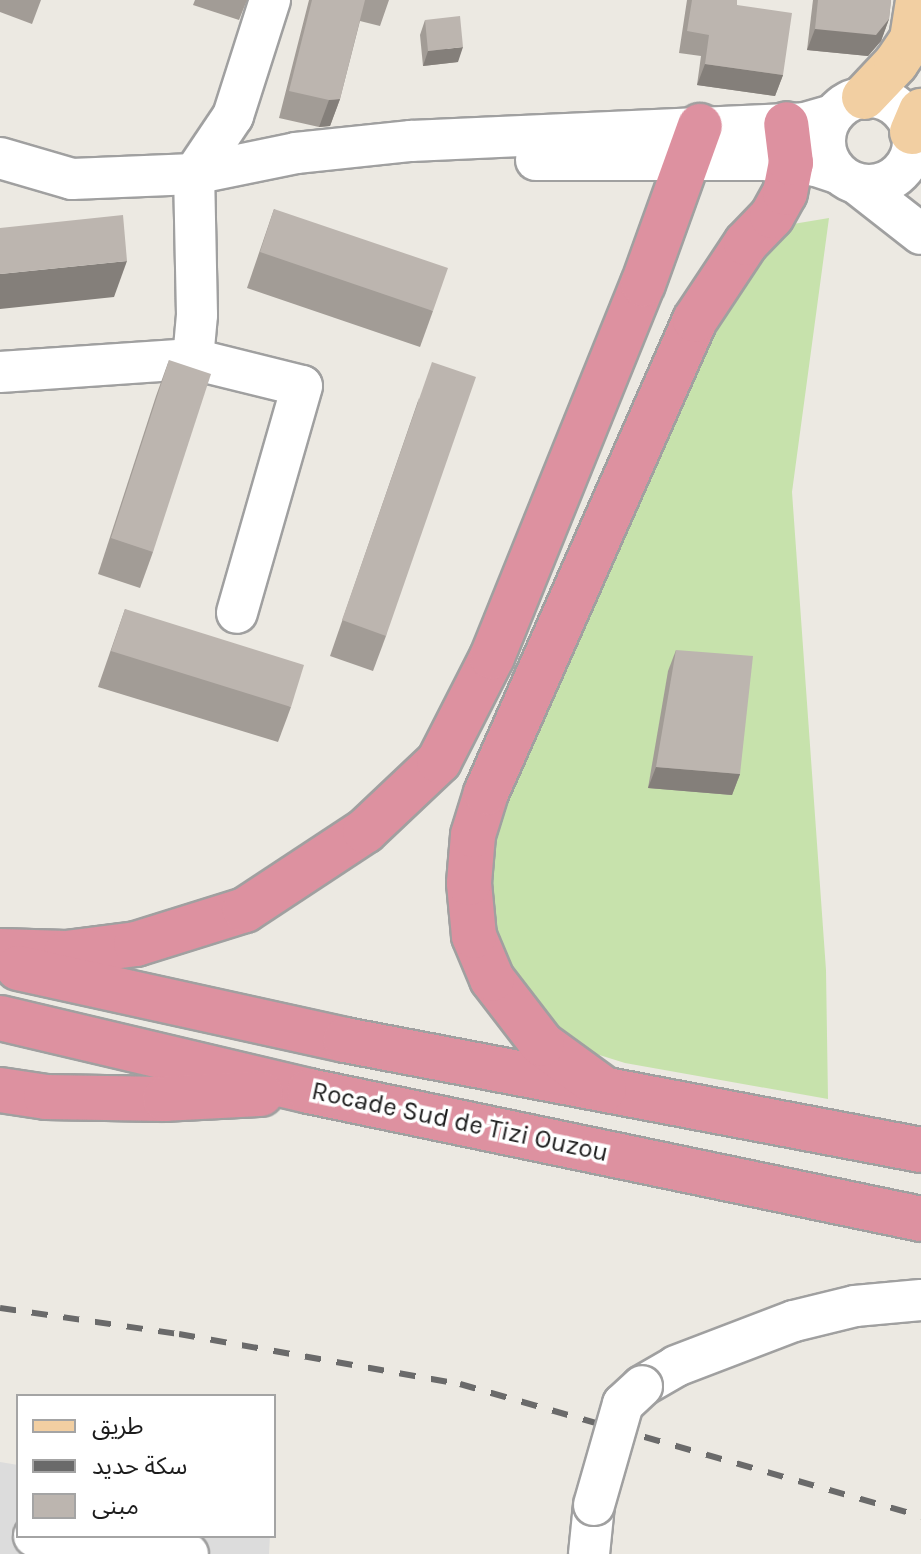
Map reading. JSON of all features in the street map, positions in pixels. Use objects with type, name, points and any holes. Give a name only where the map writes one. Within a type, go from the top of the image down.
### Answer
[{"type":"highway","points":[[0,951],[66,953],[136,944],[245,910],[365,831],[439,761],[492,657],[695,142]]},
{"type":"highway","points":[[604,1089],[542,1044],[492,979],[474,936],[469,883],[473,835],[486,793],[671,368],[695,320],[719,282],[746,243],[780,205],[788,144]]},
{"type":"highway","points":[[0,963],[76,984],[330,1037],[921,1150]]},
{"type":"highway","name":"Rocade Sud de Tizi Ouzou","points":[[0,1018],[309,1091],[921,1219]]},
{"type":"highway","points":[[0,1090],[46,1097],[165,1099],[309,1091]]},
{"type":"main road","points":[[849,106],[896,63],[912,39],[918,0]]},
{"type":"street","points":[[193,359],[197,315],[194,174],[233,116],[270,0]]},
{"type":"street","points":[[0,158],[72,179],[194,174],[248,162],[411,141],[788,144],[847,178],[870,185],[895,177],[916,142],[907,119],[889,102],[849,106],[788,144]]},
{"type":"street","points":[[849,106],[824,139],[830,163],[921,234]]},
{"type":"street","points":[[0,372],[193,359],[302,386],[237,613]]},
{"type":"street","points":[[589,1554],[594,1505],[623,1404],[642,1386],[676,1366],[794,1321],[855,1306],[921,1300]]},
{"type":"street","points":[[51,1538],[188,1554]]},
{"type":"green space","points":[[829,218],[792,492],[826,970],[828,1099],[625,1063],[580,1049],[532,1007],[487,923],[485,846],[732,285],[793,224]]},
{"type":"shaded area","points":[[0,1462],[16,1465],[16,1538],[270,1538],[269,1554],[0,1554]]},
{"type":"building","points":[[312,0],[365,0],[340,99],[329,100],[289,91]]},
{"type":"building","points":[[692,0],[737,0],[737,5],[792,13],[783,75],[705,64],[709,35],[687,31]]},
{"type":"building","points":[[818,0],[891,0],[889,19],[876,35],[815,29]]},
{"type":"building","points":[[460,16],[463,47],[428,51],[425,20]]},
{"type":"building","points":[[274,209],[448,268],[433,311],[260,252]]},
{"type":"building","points":[[123,215],[127,261],[0,274],[0,228]]},
{"type":"building","points":[[169,360],[211,374],[153,552],[111,538]]},
{"type":"building","points":[[432,362],[476,377],[386,636],[342,620]]},
{"type":"building","points":[[125,609],[304,665],[291,707],[111,651]]},
{"type":"building","points":[[676,650],[753,656],[740,774],[656,767]]},
{"type":"railway","points":[[0,1308],[179,1334],[460,1384],[921,1516]]}]
